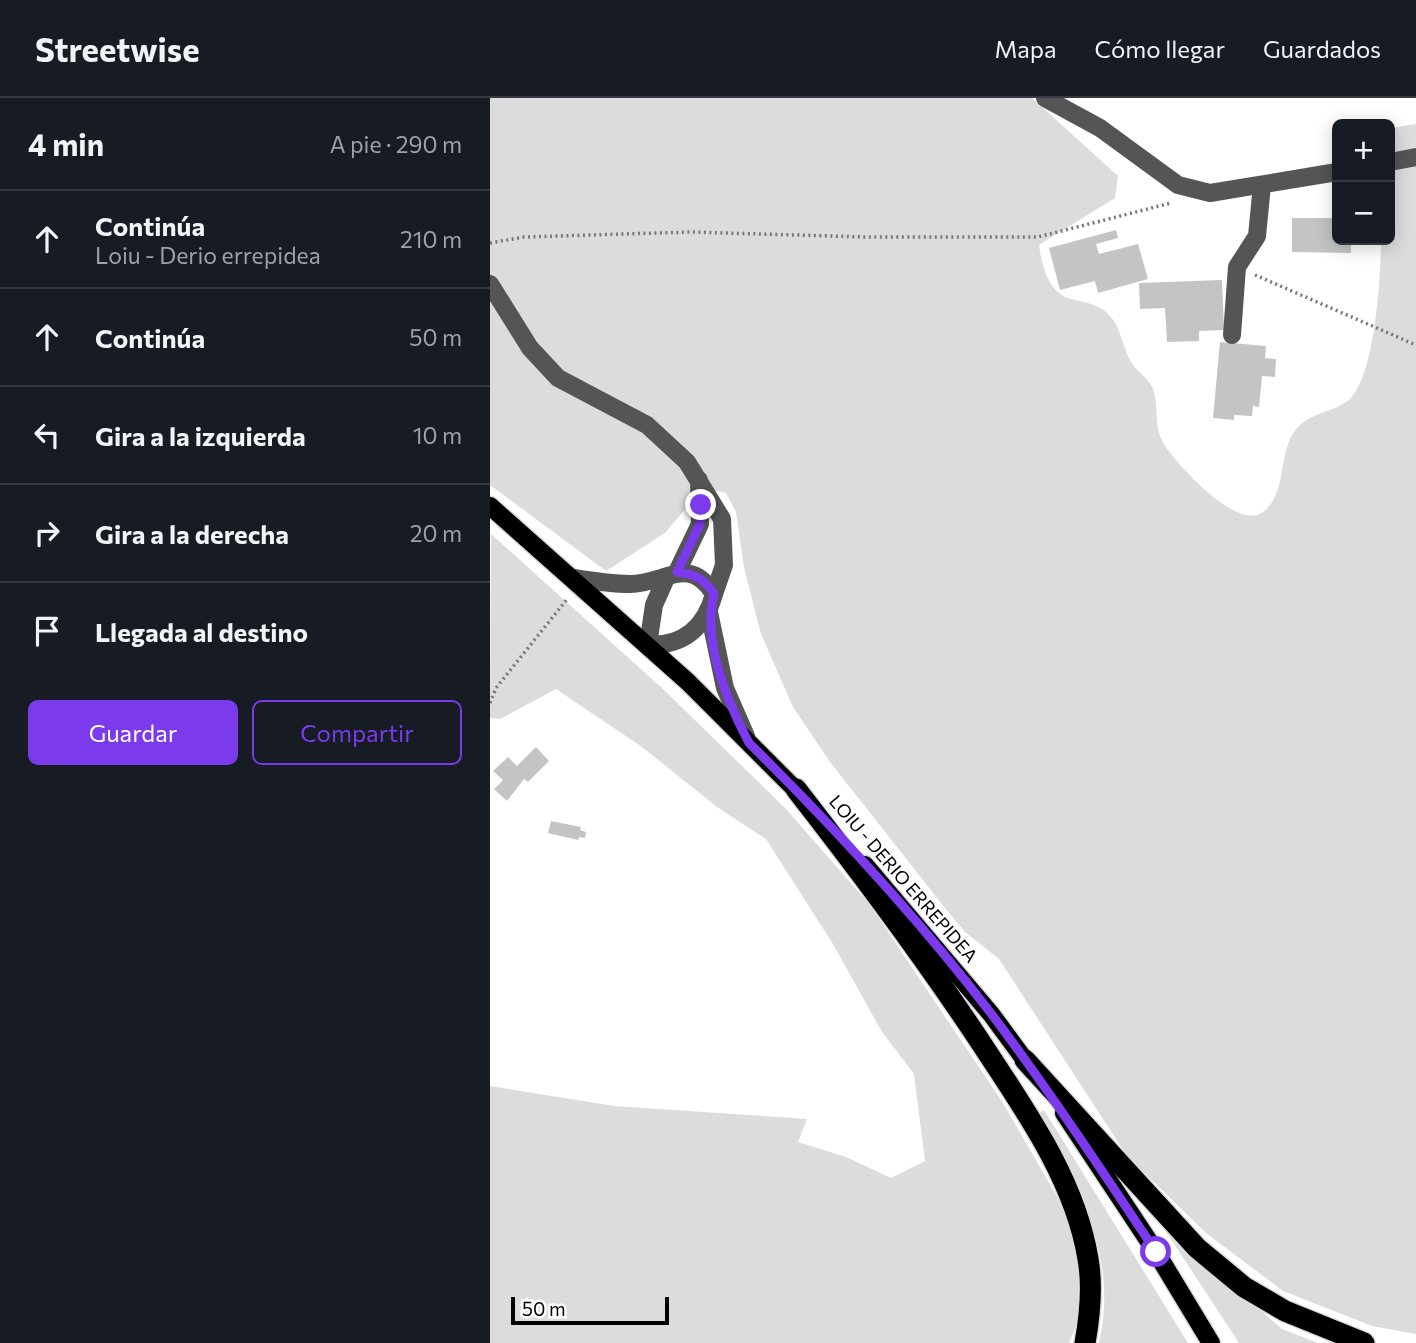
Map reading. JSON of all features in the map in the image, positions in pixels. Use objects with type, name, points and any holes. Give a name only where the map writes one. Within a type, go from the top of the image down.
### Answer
[{"type":"highway","points":[[796,789],[954,1001],[1020,1101],[1053,1158],[1078,1220],[1088,1259],[1091,1311],[1085,1343]]},
{"type":"highway","points":[[1025,1060],[1196,1248],[1244,1287],[1285,1311],[1364,1343]]},
{"type":"main road","name":"LOIU - DERIO ERREPIDEA","points":[[490,506],[648,645],[796,789],[890,893],[991,1014],[1025,1060],[1149,1240],[1211,1343]]},
{"type":"street","points":[[1045,98],[1100,128],[1178,185],[1210,193],[1332,173]]},
{"type":"street","points":[[1395,161],[1416,157]]},
{"type":"street","points":[[1232,335],[1237,267],[1257,236],[1262,185]]},
{"type":"street","points":[[490,284],[530,348],[558,378],[647,425],[668,441],[699,480],[722,519],[724,565],[709,612],[685,639],[666,646],[648,645],[654,605],[700,524],[699,480]]},
{"type":"street","points":[[577,580],[632,584],[692,573],[707,583],[714,594]]},
{"type":"street","points":[[709,612],[725,688],[734,714],[749,743]]},
{"type":"path","points":[[490,243],[524,237],[691,232],[865,237],[1038,237],[1210,193]]},
{"type":"path","points":[[1237,267],[1416,345]]},
{"type":"path","points":[[490,703],[496,688],[577,580]]},
{"type":"shaded area","points":[[490,98],[1032,98],[1118,176],[1115,198],[1039,245],[1044,270],[1052,285],[1061,294],[1104,310],[1114,321],[1130,360],[1153,389],[1162,441],[1179,464],[1223,504],[1252,516],[1263,512],[1271,504],[1280,482],[1287,446],[1299,426],[1338,407],[1350,399],[1359,387],[1375,324],[1381,245],[1395,245],[1395,127],[1416,124],[1416,1334],[1372,1326],[1283,1291],[1206,1233],[1127,1156],[999,959],[965,932],[945,908],[830,762],[793,707],[761,634],[744,567],[736,512],[726,493],[712,490],[693,500],[665,533],[606,571],[490,485]]},
{"type":"shaded area","points":[[491,534],[663,689],[786,809],[870,905],[1003,1103],[1063,1207],[1078,1258],[1079,1319],[1069,1343],[490,1343],[490,1086],[614,1106],[807,1119],[798,1142],[846,1157],[891,1178],[925,1161],[914,1074],[882,1032],[833,944],[766,839],[717,807],[642,747],[556,689],[500,719],[490,718]]},
{"type":"shaded area","points":[[1044,1110],[1188,1343],[1099,1343],[1104,1310],[1104,1280],[1099,1251],[1080,1196],[1039,1113]]},
{"type":"shaded area","points":[[1159,1221],[1282,1329],[1318,1343],[1239,1343]]},
{"type":"building","points":[[1292,218],[1332,218],[1332,245],[1351,245],[1351,253],[1292,252]]},
{"type":"building","points":[[1116,230],[1118,238],[1096,244],[1099,254],[1138,244],[1148,279],[1098,293],[1095,281],[1060,290],[1049,248]]},
{"type":"building","points":[[1222,280],[1224,330],[1199,331],[1199,341],[1167,342],[1165,308],[1140,309],[1139,283]]},
{"type":"building","points":[[1220,342],[1266,346],[1265,358],[1276,359],[1275,377],[1262,376],[1259,407],[1253,406],[1252,416],[1234,415],[1234,420],[1213,418]]},
{"type":"building","points":[[536,747],[549,761],[528,782],[524,779],[507,801],[494,789],[503,780],[493,771],[508,757],[517,766]]},
{"type":"building","points":[[551,821],[581,827],[580,830],[586,832],[585,838],[579,837],[578,840],[548,833]]},
{"type":"route","points":[[701,505],[700,524],[677,572],[692,573],[707,583],[714,594],[709,612],[716,653],[734,714],[749,743],[796,789],[890,893],[991,1014],[1071,1124],[1156,1252]]}]
